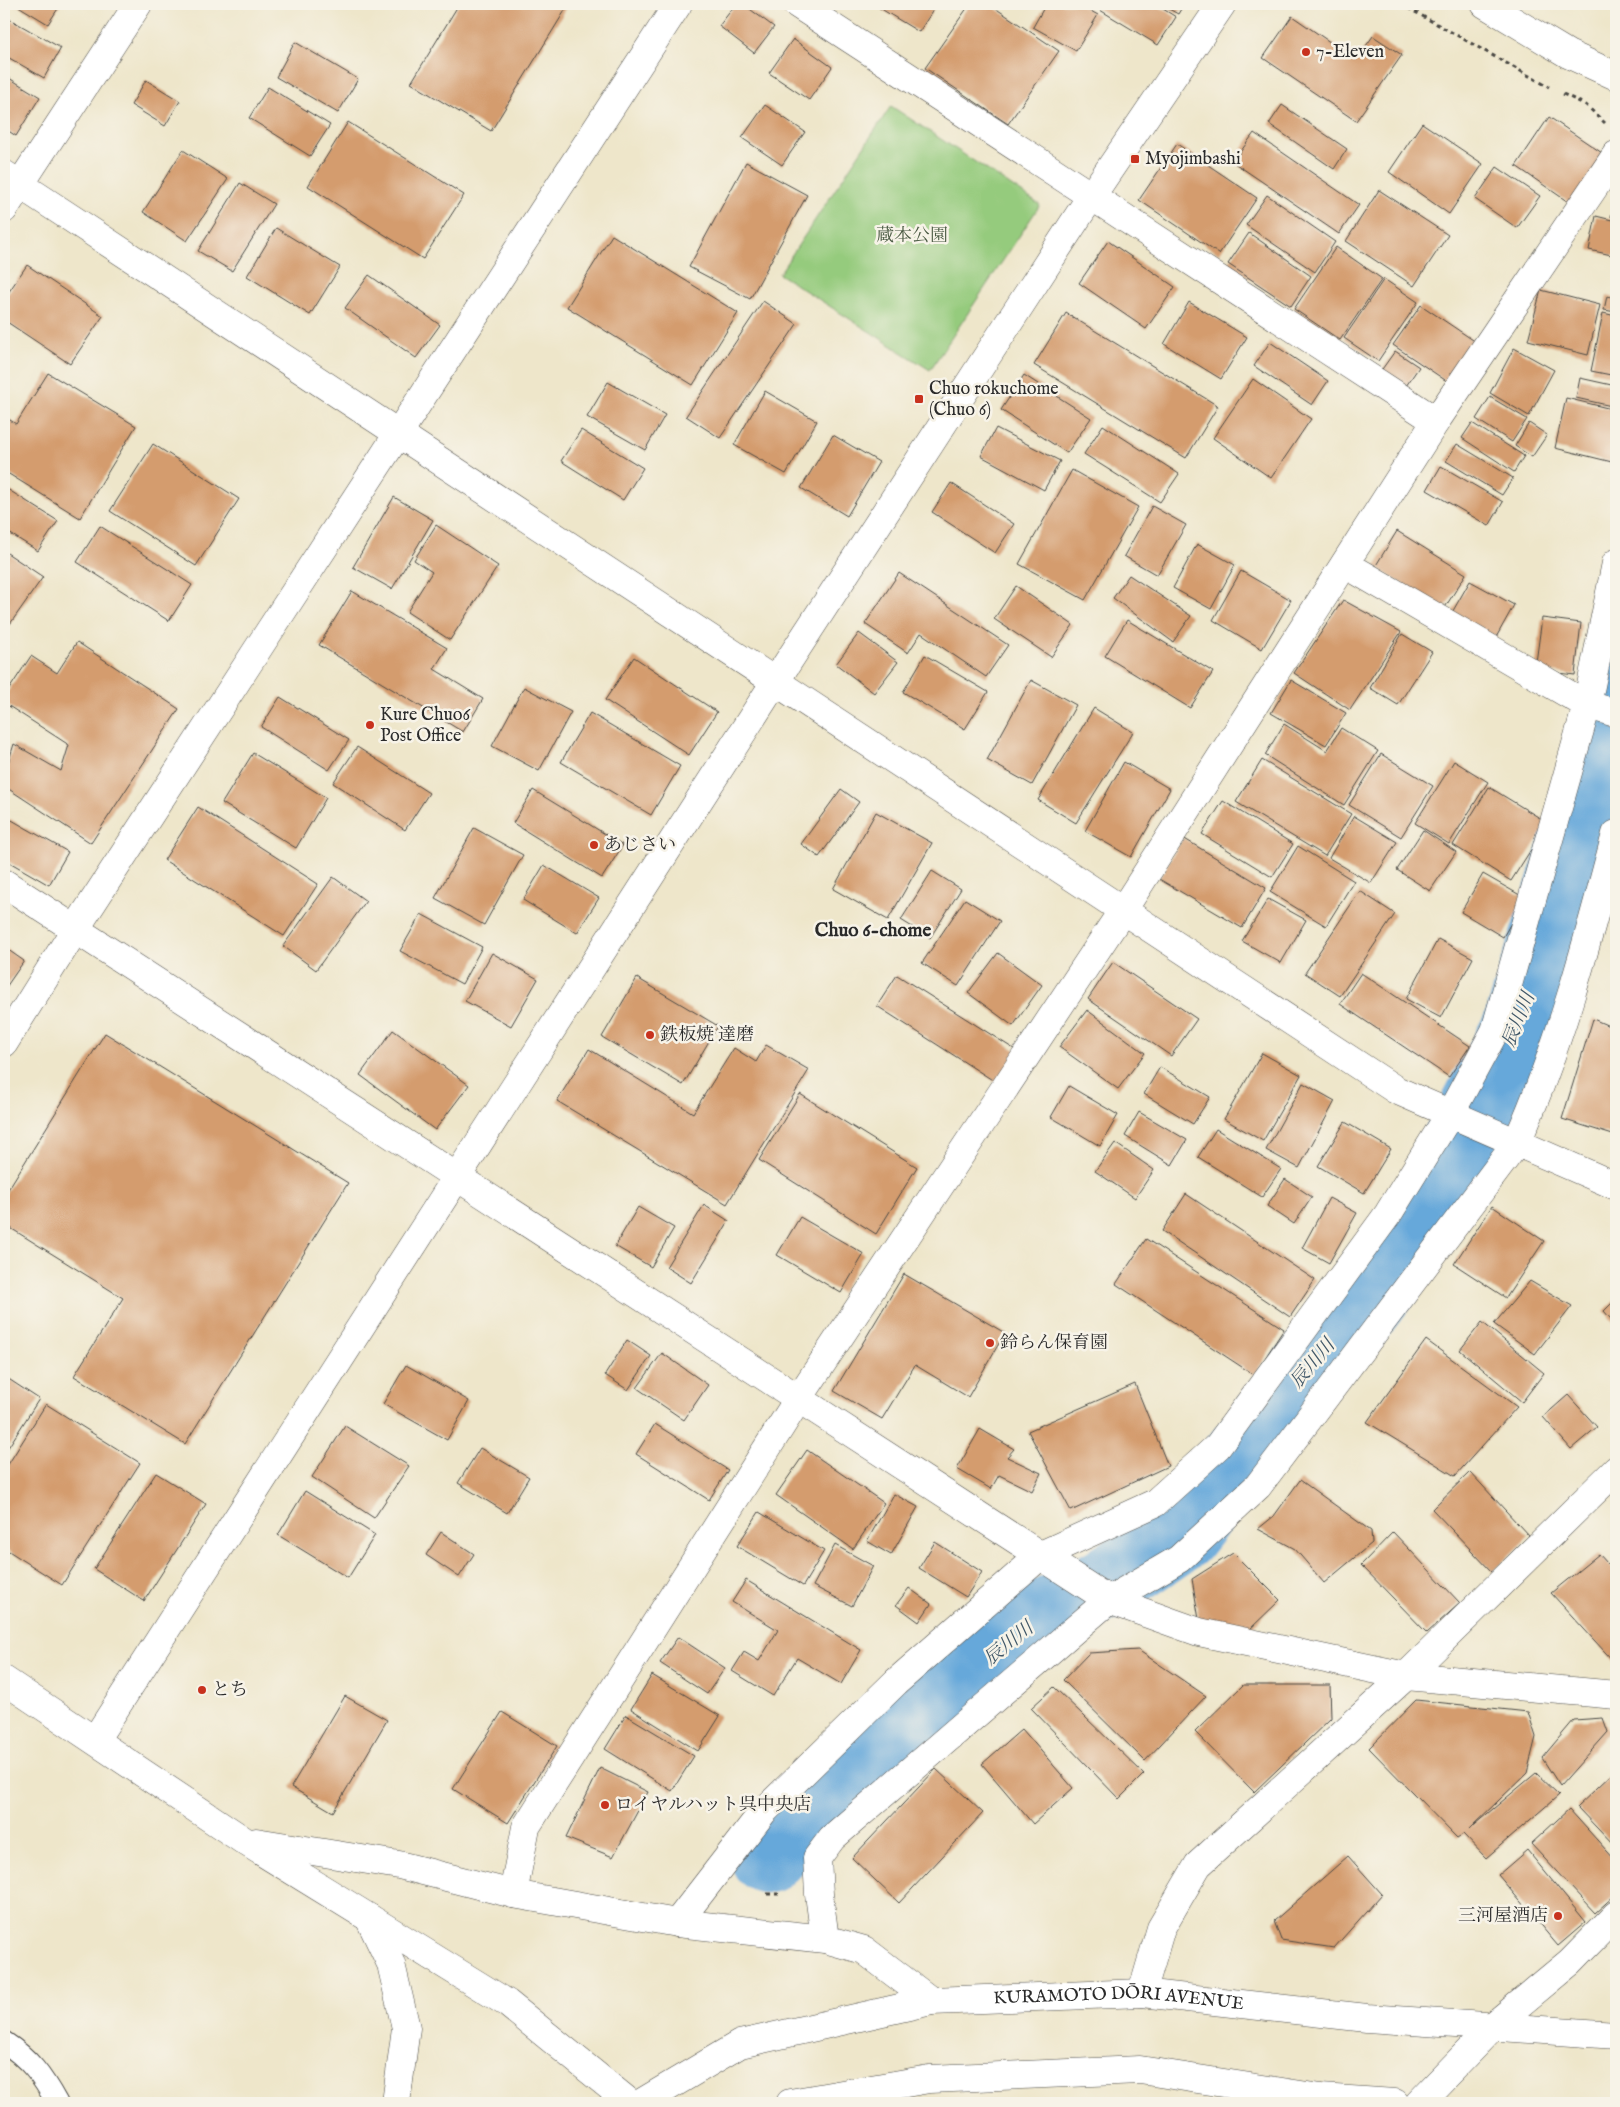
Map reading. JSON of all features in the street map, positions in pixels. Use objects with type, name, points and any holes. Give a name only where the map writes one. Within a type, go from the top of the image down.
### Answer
[{"type":"street","points":[[4,209],[12,179],[138,4]]},
{"type":"street","points":[[4,1043],[76,928],[400,434],[678,4]]},
{"type":"street","points":[[797,4],[1436,421]]},
{"type":"street","points":[[96,1740],[775,682],[1092,195],[1222,4]]},
{"type":"street","points":[[1485,4],[1568,54],[1616,76]]},
{"type":"street","points":[[513,1894],[526,1827],[800,1398],[1123,910],[1436,421],[1616,155]]},
{"type":"street","points":[[12,179],[1396,1090],[1616,1186]]},
{"type":"street","points":[[677,1923],[763,1812],[896,1682],[1041,1555],[1155,1503],[1218,1446],[1388,1214],[1450,1114],[1495,1031],[1587,705],[1616,563]]},
{"type":"street","points":[[1345,564],[1587,705],[1616,713]]},
{"type":"street","points":[[825,1940],[819,1894],[817,1858],[832,1838],[1110,1600],[1179,1559],[1258,1486],[1516,1144],[1538,1095],[1573,995],[1616,834]]},
{"type":"street","points":[[4,883],[1110,1600],[1199,1632],[1406,1676],[1616,1695]]},
{"type":"street","points":[[1142,1994],[1161,1928],[1198,1864],[1406,1676],[1616,1470]]},
{"type":"street","points":[[4,1680],[243,1840],[506,2003],[630,2103]]},
{"type":"street","points":[[243,1840],[399,1865],[513,1894],[677,1923],[825,1940],[864,1950],[931,2001]]},
{"type":"street","points":[[1418,2103],[1493,2026],[1570,1962],[1616,1915]]},
{"type":"street","points":[[369,1918],[391,1964],[406,2028],[396,2103]]},
{"type":"street","name":"KURAMOTO DŌRI AVENUE","points":[[641,2103],[740,2044],[931,2001],[1142,1994],[1367,2018],[1616,2035]]},
{"type":"street","points":[[790,2103],[929,2079],[1140,2070],[1249,2095],[1395,2103]]},
{"type":"lane","points":[[4,2042],[28,2060],[43,2078],[57,2103]]},
{"type":"path","points":[[1401,4],[1552,89]]},
{"type":"path","points":[[1561,93],[1586,105],[1610,127]]},
{"type":"green space","name":"蔵本公園","points":[[891,106],[1040,205],[930,370],[779,274]]},
{"type":"building","points":[[15,4],[61,4],[48,24]]},
{"type":"building","points":[[459,4],[569,4],[491,131],[411,83]]},
{"type":"building","points":[[736,4],[743,4],[774,27],[754,53],[719,26]]},
{"type":"building","points":[[873,4],[937,4],[919,32]]},
{"type":"building","points":[[970,4],[989,4],[1059,51],[1008,124],[925,68]]},
{"type":"building","points":[[1046,4],[1078,4],[1098,15],[1076,51],[1033,27]]},
{"type":"building","points":[[1090,4],[1155,4],[1176,17],[1158,45]]},
{"type":"building","points":[[1160,4],[1184,4],[1178,14]]},
{"type":"building","points":[[4,16],[61,48],[44,78],[4,55]]},
{"type":"building","points":[[1292,16],[1356,60],[1373,36],[1402,55],[1356,121],[1263,58]]},
{"type":"building","points":[[793,39],[832,67],[809,100],[769,73]]},
{"type":"building","points":[[295,42],[358,79],[338,113],[276,77]]},
{"type":"building","points":[[4,75],[40,97],[16,136],[4,128]]},
{"type":"building","points":[[146,80],[180,101],[165,126],[131,105]]},
{"type":"building","points":[[268,87],[330,125],[310,156],[249,118]]},
{"type":"building","points":[[765,105],[805,132],[782,165],[742,138]]},
{"type":"building","points":[[1282,105],[1347,149],[1334,169],[1269,124]]},
{"type":"building","points":[[1549,117],[1608,157],[1574,206],[1516,166]]},
{"type":"building","points":[[348,122],[464,195],[423,259],[308,186]]},
{"type":"building","points":[[1422,123],[1483,164],[1449,214],[1389,172]]},
{"type":"building","points":[[1254,133],[1359,205],[1339,234],[1233,162]]},
{"type":"building","points":[[1177,144],[1257,198],[1219,254],[1139,200]]},
{"type":"building","points":[[183,150],[228,179],[187,241],[143,212]]},
{"type":"building","points":[[746,162],[807,195],[750,299],[689,267]]},
{"type":"building","points":[[1497,167],[1540,196],[1517,228],[1475,199]]},
{"type":"building","points":[[240,183],[274,204],[232,271],[198,251]]},
{"type":"building","points":[[1379,190],[1448,235],[1414,286],[1346,241]]},
{"type":"building","points":[[1616,194],[1616,218],[1611,217]]},
{"type":"building","points":[[1267,195],[1335,242],[1315,272],[1246,225]]},
{"type":"building","points":[[1596,216],[1616,221],[1616,256],[1589,250]]},
{"type":"building","points":[[276,228],[340,267],[310,315],[247,276]]},
{"type":"building","points":[[1249,233],[1311,276],[1291,306],[1228,264]]},
{"type":"building","points":[[612,235],[738,313],[693,385],[567,307]]},
{"type":"building","points":[[1108,241],[1175,287],[1146,329],[1079,283]]},
{"type":"building","points":[[1336,247],[1382,279],[1340,340],[1294,309]]},
{"type":"building","points":[[27,265],[103,316],[70,364],[4,320],[4,299]]},
{"type":"building","points":[[369,275],[440,325],[416,358],[345,308]]},
{"type":"building","points":[[1384,279],[1418,302],[1378,361],[1344,338]]},
{"type":"building","points":[[1541,290],[1600,305],[1588,355],[1528,340]]},
{"type":"building","points":[[1607,296],[1616,298],[1616,312],[1604,310]]},
{"type":"building","points":[[763,301],[797,324],[720,438],[686,416]]},
{"type":"building","points":[[1189,302],[1247,337],[1221,379],[1164,344]]},
{"type":"building","points":[[1421,305],[1476,342],[1448,382],[1393,345]]},
{"type":"building","points":[[1066,313],[1218,406],[1186,458],[1034,365]]},
{"type":"building","points":[[1603,313],[1616,316],[1616,376],[1591,371]]},
{"type":"building","points":[[1270,342],[1328,381],[1312,405],[1254,366]]},
{"type":"building","points":[[1514,348],[1554,370],[1529,416],[1490,393]]},
{"type":"building","points":[[1395,351],[1419,367],[1404,389],[1380,372]]},
{"type":"building","points":[[48,373],[136,426],[80,518],[4,471],[4,416],[16,424]]},
{"type":"building","points":[[1024,375],[1091,418],[1067,453],[1001,410]]},
{"type":"building","points":[[1580,378],[1616,386],[1616,407],[1576,398]]},
{"type":"building","points":[[1253,379],[1311,419],[1271,478],[1213,438]]},
{"type":"building","points":[[608,382],[665,415],[645,450],[587,417]]},
{"type":"building","points":[[765,391],[817,421],[786,474],[734,445]]},
{"type":"building","points":[[1490,397],[1527,419],[1512,442],[1476,419]]},
{"type":"building","points":[[1566,398],[1616,410],[1616,463],[1555,448]]},
{"type":"building","points":[[1472,423],[1524,456],[1514,472],[1462,438]]},
{"type":"building","points":[[1529,423],[1547,435],[1532,457],[1515,446]]},
{"type":"building","points":[[1103,425],[1179,474],[1160,502],[1084,454]]},
{"type":"building","points":[[996,428],[1060,461],[1044,490],[981,456]]},
{"type":"building","points":[[581,430],[643,468],[623,500],[561,461]]},
{"type":"building","points":[[833,435],[879,462],[847,516],[801,488]]},
{"type":"building","points":[[153,444],[239,499],[196,566],[110,511]]},
{"type":"building","points":[[1457,444],[1513,478],[1502,495],[1446,461]]},
{"type":"building","points":[[1441,466],[1503,502],[1489,526],[1427,490]]},
{"type":"building","points":[[1072,470],[1138,507],[1085,600],[1019,564]]},
{"type":"building","points":[[951,483],[1014,524],[995,553],[932,512]]},
{"type":"building","points":[[4,487],[58,521],[38,551],[4,530]]},
{"type":"building","points":[[394,497],[433,520],[392,589],[353,567]]},
{"type":"building","points":[[1152,506],[1186,525],[1157,575],[1124,556]]},
{"type":"building","points":[[436,525],[498,566],[450,640],[407,612],[432,572],[414,560]]},
{"type":"building","points":[[100,526],[192,585],[169,621],[77,562]]},
{"type":"building","points":[[1397,531],[1466,574],[1444,609],[1375,567]]},
{"type":"building","points":[[1197,544],[1235,565],[1211,609],[1173,588]]},
{"type":"building","points":[[4,551],[43,577],[10,624],[4,620]]},
{"type":"building","points":[[1241,571],[1291,600],[1262,649],[1213,620]]},
{"type":"building","points":[[899,573],[1008,645],[986,677],[921,633],[908,653],[865,624]]},
{"type":"building","points":[[1129,575],[1191,616],[1173,642],[1113,598]]},
{"type":"building","points":[[1470,581],[1514,605],[1494,641],[1450,616]]},
{"type":"building","points":[[1016,586],[1073,625],[1051,657],[994,619]]},
{"type":"building","points":[[352,591],[447,648],[434,669],[483,699],[463,732],[319,645]]},
{"type":"building","points":[[1343,600],[1401,632],[1350,710],[1294,673]]},
{"type":"building","points":[[1542,618],[1581,623],[1575,675],[1535,670]]},
{"type":"building","points":[[1127,620],[1213,672],[1190,708],[1105,656]]},
{"type":"building","points":[[859,633],[898,662],[874,693],[836,664]]},
{"type":"building","points":[[1402,634],[1432,652],[1398,705],[1370,688]]},
{"type":"building","points":[[77,642],[179,709],[91,843],[4,786],[4,776],[14,744],[61,771],[69,745],[4,703],[4,697],[31,656],[57,673]]},
{"type":"building","points":[[925,655],[988,692],[965,729],[903,692]]},
{"type":"building","points":[[634,657],[717,712],[689,755],[605,700]]},
{"type":"building","points":[[1031,680],[1076,705],[1032,785],[987,760]]},
{"type":"building","points":[[1291,680],[1346,713],[1326,745],[1271,713]]},
{"type":"building","points":[[524,687],[571,712],[539,771],[492,746]]},
{"type":"building","points":[[280,697],[349,740],[329,770],[261,727]]},
{"type":"building","points":[[1094,708],[1133,732],[1076,823],[1038,800]]},
{"type":"building","points":[[590,713],[680,766],[651,815],[561,762]]},
{"type":"building","points":[[1284,724],[1327,751],[1341,728],[1378,751],[1344,805],[1265,755]]},
{"type":"building","points":[[357,747],[429,793],[405,830],[333,783]]},
{"type":"building","points":[[253,753],[326,798],[296,848],[222,803]]},
{"type":"building","points":[[1381,754],[1433,786],[1401,837],[1349,805]]},
{"type":"building","points":[[1262,760],[1351,814],[1325,856],[1236,802]]},
{"type":"building","points":[[1454,761],[1488,782],[1449,844],[1415,823]]},
{"type":"building","points":[[1124,762],[1170,789],[1131,857],[1085,831]]},
{"type":"building","points":[[1489,787],[1548,823],[1511,881],[1453,845]]},
{"type":"building","points":[[841,789],[859,802],[819,857],[801,844]]},
{"type":"building","points":[[533,790],[623,845],[602,878],[513,823]]},
{"type":"building","points":[[1223,801],[1293,844],[1272,877],[1202,834]]},
{"type":"building","points":[[198,807],[318,884],[284,936],[164,860]]},
{"type":"building","points":[[876,812],[932,843],[888,920],[833,889]]},
{"type":"building","points":[[1354,816],[1397,842],[1371,883],[1329,858]]},
{"type":"building","points":[[10,819],[68,852],[49,885],[4,859],[4,830]]},
{"type":"building","points":[[474,828],[523,855],[484,925],[435,898]]},
{"type":"building","points":[[1423,830],[1456,852],[1430,891],[1397,870]]},
{"type":"building","points":[[1183,838],[1266,888],[1242,928],[1159,879]]},
{"type":"building","points":[[1298,846],[1354,881],[1326,926],[1270,892]]},
{"type":"building","points":[[544,865],[599,898],[577,933],[523,900]]},
{"type":"building","points":[[932,871],[961,889],[930,938],[901,920]]},
{"type":"building","points":[[1483,874],[1525,898],[1503,937],[1461,912]]},
{"type":"building","points":[[333,877],[366,901],[316,970],[283,946]]},
{"type":"building","points":[[1360,891],[1395,914],[1340,996],[1305,973]]},
{"type":"building","points":[[965,899],[1000,921],[958,986],[922,963]]},
{"type":"building","points":[[1268,899],[1306,920],[1281,963],[1242,941]]},
{"type":"building","points":[[421,914],[482,947],[462,984],[400,951]]},
{"type":"building","points":[[1438,939],[1473,958],[1441,1018],[1406,999]]},
{"type":"building","points":[[4,947],[24,961],[4,990]]},
{"type":"building","points":[[492,953],[538,979],[511,1026],[465,1001]]},
{"type":"building","points":[[998,953],[1042,985],[1013,1026],[968,993]]},
{"type":"building","points":[[1113,962],[1197,1019],[1171,1056],[1088,999]]},
{"type":"building","points":[[1361,973],[1470,1046],[1449,1077],[1340,1004]]},
{"type":"building","points":[[897,975],[1017,1051],[997,1083],[877,1006]]},
{"type":"building","points":[[637,978],[718,1026],[683,1085],[602,1037]]},
{"type":"building","points":[[1087,1010],[1145,1053],[1118,1089],[1059,1047]]},
{"type":"building","points":[[1593,1019],[1616,1029],[1616,1136],[1562,1119]]},
{"type":"building","points":[[393,1030],[469,1085],[435,1130],[360,1075]]},
{"type":"building","points":[[105,1033],[348,1183],[185,1444],[74,1376],[123,1298],[4,1224],[4,1196]]},
{"type":"building","points":[[766,1045],[809,1070],[727,1204],[557,1101],[589,1049],[693,1113],[734,1048],[756,1062]]},
{"type":"building","points":[[1262,1053],[1301,1075],[1263,1141],[1224,1119]]},
{"type":"building","points":[[1160,1067],[1210,1097],[1193,1124],[1144,1094]]},
{"type":"building","points":[[1303,1083],[1335,1101],[1299,1168],[1266,1150]]},
{"type":"building","points":[[1069,1086],[1118,1115],[1100,1146],[1051,1117]]},
{"type":"building","points":[[800,1094],[917,1167],[876,1234],[759,1160]]},
{"type":"building","points":[[1139,1112],[1187,1140],[1172,1165],[1125,1136]]},
{"type":"building","points":[[1345,1122],[1391,1149],[1364,1193],[1318,1166]]},
{"type":"building","points":[[1216,1129],[1281,1169],[1262,1197],[1198,1157]]},
{"type":"building","points":[[1115,1143],[1154,1170],[1135,1198],[1095,1171]]},
{"type":"building","points":[[1285,1179],[1312,1197],[1294,1224],[1267,1206]]},
{"type":"building","points":[[1186,1194],[1315,1280],[1290,1317],[1162,1231]]},
{"type":"building","points":[[1329,1198],[1357,1213],[1329,1263],[1302,1248]]},
{"type":"building","points":[[704,1205],[729,1221],[691,1283],[666,1267]]},
{"type":"building","points":[[1492,1206],[1544,1241],[1506,1298],[1454,1264]]},
{"type":"building","points":[[638,1207],[674,1228],[651,1267],[615,1246]]},
{"type":"building","points":[[800,1217],[864,1254],[841,1293],[777,1255]]},
{"type":"building","points":[[1146,1239],[1284,1329],[1254,1375],[1116,1284]]},
{"type":"building","points":[[904,1274],[1005,1333],[968,1397],[915,1365],[882,1419],[834,1391]]},
{"type":"building","points":[[1530,1281],[1572,1306],[1535,1354],[1494,1324]]},
{"type":"building","points":[[1616,1299],[1616,1325],[1604,1311]]},
{"type":"building","points":[[1482,1322],[1544,1373],[1522,1402],[1460,1350]]},
{"type":"building","points":[[627,1340],[651,1356],[628,1390],[605,1375]]},
{"type":"building","points":[[1426,1340],[1517,1407],[1455,1476],[1367,1422]]},
{"type":"building","points":[[662,1353],[708,1385],[684,1420],[637,1388]]},
{"type":"building","points":[[406,1365],[469,1401],[447,1440],[383,1404]]},
{"type":"building","points":[[4,1376],[39,1399],[4,1454]]},
{"type":"building","points":[[1135,1384],[1168,1466],[1071,1511],[1028,1431]]},
{"type":"building","points":[[1568,1395],[1597,1427],[1571,1449],[1543,1417]]},
{"type":"building","points":[[46,1404],[140,1463],[62,1585],[4,1548],[4,1471]]},
{"type":"building","points":[[655,1424],[728,1470],[709,1500],[636,1454]]},
{"type":"building","points":[[345,1426],[409,1466],[374,1518],[312,1477]]},
{"type":"building","points":[[980,1429],[1014,1449],[1007,1457],[1041,1473],[1032,1491],[999,1475],[991,1489],[957,1469]]},
{"type":"building","points":[[480,1448],[529,1477],[507,1513],[458,1483]]},
{"type":"building","points":[[807,1450],[884,1503],[853,1549],[776,1495]]},
{"type":"building","points":[[1470,1472],[1529,1536],[1492,1572],[1432,1509]]},
{"type":"building","points":[[156,1473],[206,1504],[144,1601],[94,1569]]},
{"type":"building","points":[[1300,1480],[1371,1531],[1372,1543],[1324,1583],[1295,1549],[1258,1529],[1274,1516]]},
{"type":"building","points":[[305,1491],[375,1535],[348,1578],[278,1535]]},
{"type":"building","points":[[894,1494],[918,1507],[891,1555],[867,1541]]},
{"type":"building","points":[[759,1512],[824,1551],[803,1586],[737,1546]]},
{"type":"building","points":[[441,1532],[474,1554],[459,1577],[426,1555]]},
{"type":"building","points":[[1393,1532],[1460,1603],[1427,1633],[1361,1565]]},
{"type":"building","points":[[935,1542],[982,1572],[966,1597],[919,1568]]},
{"type":"building","points":[[835,1545],[873,1566],[852,1606],[813,1586]]},
{"type":"building","points":[[1233,1553],[1280,1600],[1248,1631],[1200,1625],[1192,1579]]},
{"type":"building","points":[[1599,1554],[1616,1573],[1616,1664],[1551,1593]]},
{"type":"building","points":[[746,1580],[861,1650],[841,1684],[797,1658],[773,1696],[732,1671],[744,1652],[759,1661],[778,1630],[732,1602]]},
{"type":"building","points":[[909,1588],[931,1604],[919,1622],[896,1605]]},
{"type":"building","points":[[678,1637],[725,1668],[707,1694],[660,1663]]},
{"type":"building","points":[[1138,1650],[1206,1696],[1145,1761],[1063,1680],[1089,1653]]},
{"type":"building","points":[[652,1675],[720,1716],[698,1751],[631,1709]]},
{"type":"building","points":[[1243,1685],[1330,1685],[1331,1718],[1254,1792],[1195,1732]]},
{"type":"building","points":[[1054,1687],[1144,1774],[1119,1799],[1031,1708]]},
{"type":"building","points":[[345,1696],[387,1720],[333,1812],[291,1787]]},
{"type":"building","points":[[1416,1700],[1528,1712],[1536,1737],[1527,1773],[1469,1829],[1536,1773],[1559,1795],[1486,1858],[1463,1834],[1457,1838],[1369,1748]]},
{"type":"building","points":[[502,1712],[557,1746],[508,1823],[453,1789]]},
{"type":"building","points":[[626,1715],[694,1756],[672,1791],[605,1749]]},
{"type":"building","points":[[1603,1718],[1608,1732],[1560,1786],[1542,1758],[1574,1720]]},
{"type":"building","points":[[1022,1729],[1073,1788],[1033,1824],[982,1764]]},
{"type":"building","points":[[600,1768],[648,1792],[613,1857],[566,1838]]},
{"type":"building","points":[[936,1769],[983,1813],[899,1903],[852,1858]]},
{"type":"building","points":[[1616,1770],[1616,1848],[1577,1807]]},
{"type":"building","points":[[1569,1809],[1616,1861],[1616,1894],[1595,1913],[1531,1844]]},
{"type":"building","points":[[1527,1850],[1586,1922],[1558,1946],[1498,1875]]},
{"type":"building","points":[[1348,1856],[1382,1894],[1334,1948],[1281,1940],[1274,1921]]},
{"type":"waterway","name":"辰川川","points":[[767,1856],[834,1784],[1038,1621],[1111,1581],[1180,1534],[1332,1339],[1346,1330],[1393,1269],[1520,1027],[1603,759],[1616,698]]},
{"type":"place","name":"7-Eleven","points":[[1306,52]]},
{"type":"place","name":"Myojimbashi","points":[[1135,159]]},
{"type":"place","name":"Chuo rokuchome (Chuo 6)","points":[[919,399]]},
{"type":"place","name":"Kure Chuo6 Post Office","points":[[370,725]]},
{"type":"place","name":"あじさい","points":[[594,845]]},
{"type":"place","name":"鉄板焼 達磨","points":[[650,1035]]},
{"type":"place","name":"鈴らん保育園","points":[[990,1343]]},
{"type":"place","name":"とち","points":[[202,1690]]},
{"type":"place","name":"ロイヤルハット呉中央店","points":[[605,1805]]},
{"type":"place","name":"三河屋酒店","points":[[1558,1916]]},
{"type":"district","name":"Chuo 6-chome","points":[[873,931]]}]
